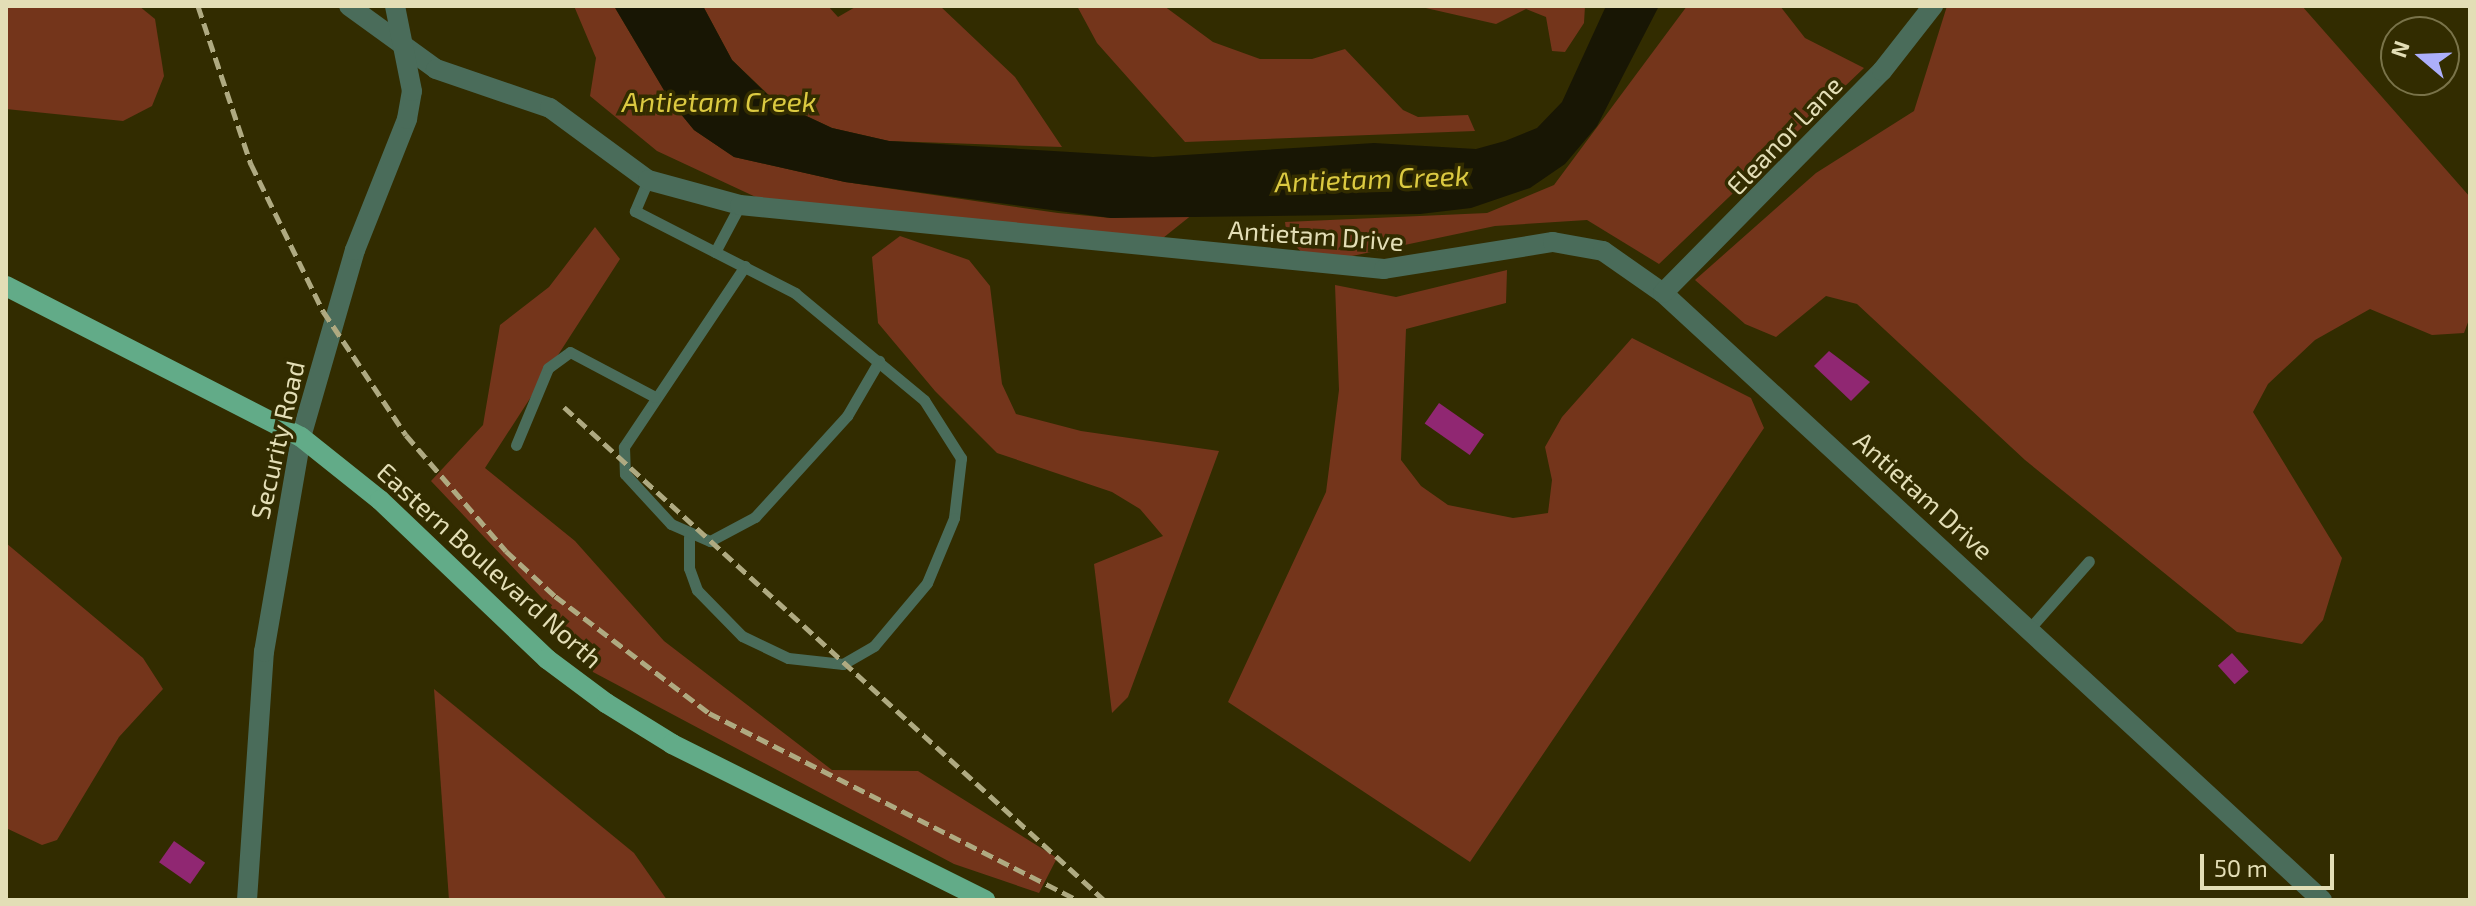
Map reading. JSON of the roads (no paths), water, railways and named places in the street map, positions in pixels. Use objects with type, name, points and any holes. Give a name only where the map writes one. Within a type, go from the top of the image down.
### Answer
[{"type":"main road","name":"Eastern Boulevard North","points":[[6,286],[301,437],[408,524],[547,659],[606,703],[672,744],[985,900]]},
{"type":"street","name":"Antietam Drive","points":[[349,6],[405,51],[436,69],[550,108],[648,180],[740,205],[1384,269],[1443,264],[1526,245],[1576,243],[1603,251],[1663,293],[2322,900]]},
{"type":"street","name":"Security Road","points":[[247,900],[264,652],[301,437],[355,250],[407,119],[412,91],[395,6]]},
{"type":"street","name":"Eleanor Lane","points":[[1663,293],[1882,71],[1933,6]]},
{"type":"lane","points":[[648,180],[635,211],[795,293],[924,400],[961,458],[945,550],[874,646],[843,664],[823,666],[742,636],[697,590],[689,568],[689,537]]},
{"type":"lane","points":[[715,252],[740,205]]},
{"type":"lane","points":[[745,266],[624,447],[625,474],[650,506],[689,537],[710,541],[729,535],[755,517],[847,416],[879,361]]},
{"type":"lane","points":[[516,445],[548,368],[570,352],[655,397]]},
{"type":"lane","points":[[2030,628],[2089,561]]},
{"type":"water","name":"Antietam Creek","points":[[614,6],[703,6],[732,60],[774,101],[832,128],[889,141],[1153,157],[1374,143],[1476,149],[1505,141],[1537,128],[1562,102],[1606,6],[1659,6],[1597,126],[1565,164],[1530,188],[1471,208],[1420,214],[1111,218],[845,182],[734,157],[694,130],[671,102]]},
{"type":"railway","points":[[198,6],[251,164],[323,311],[406,435],[506,551],[555,596],[709,713],[1077,900]]},
{"type":"railway","points":[[564,407],[1104,900]]}]
